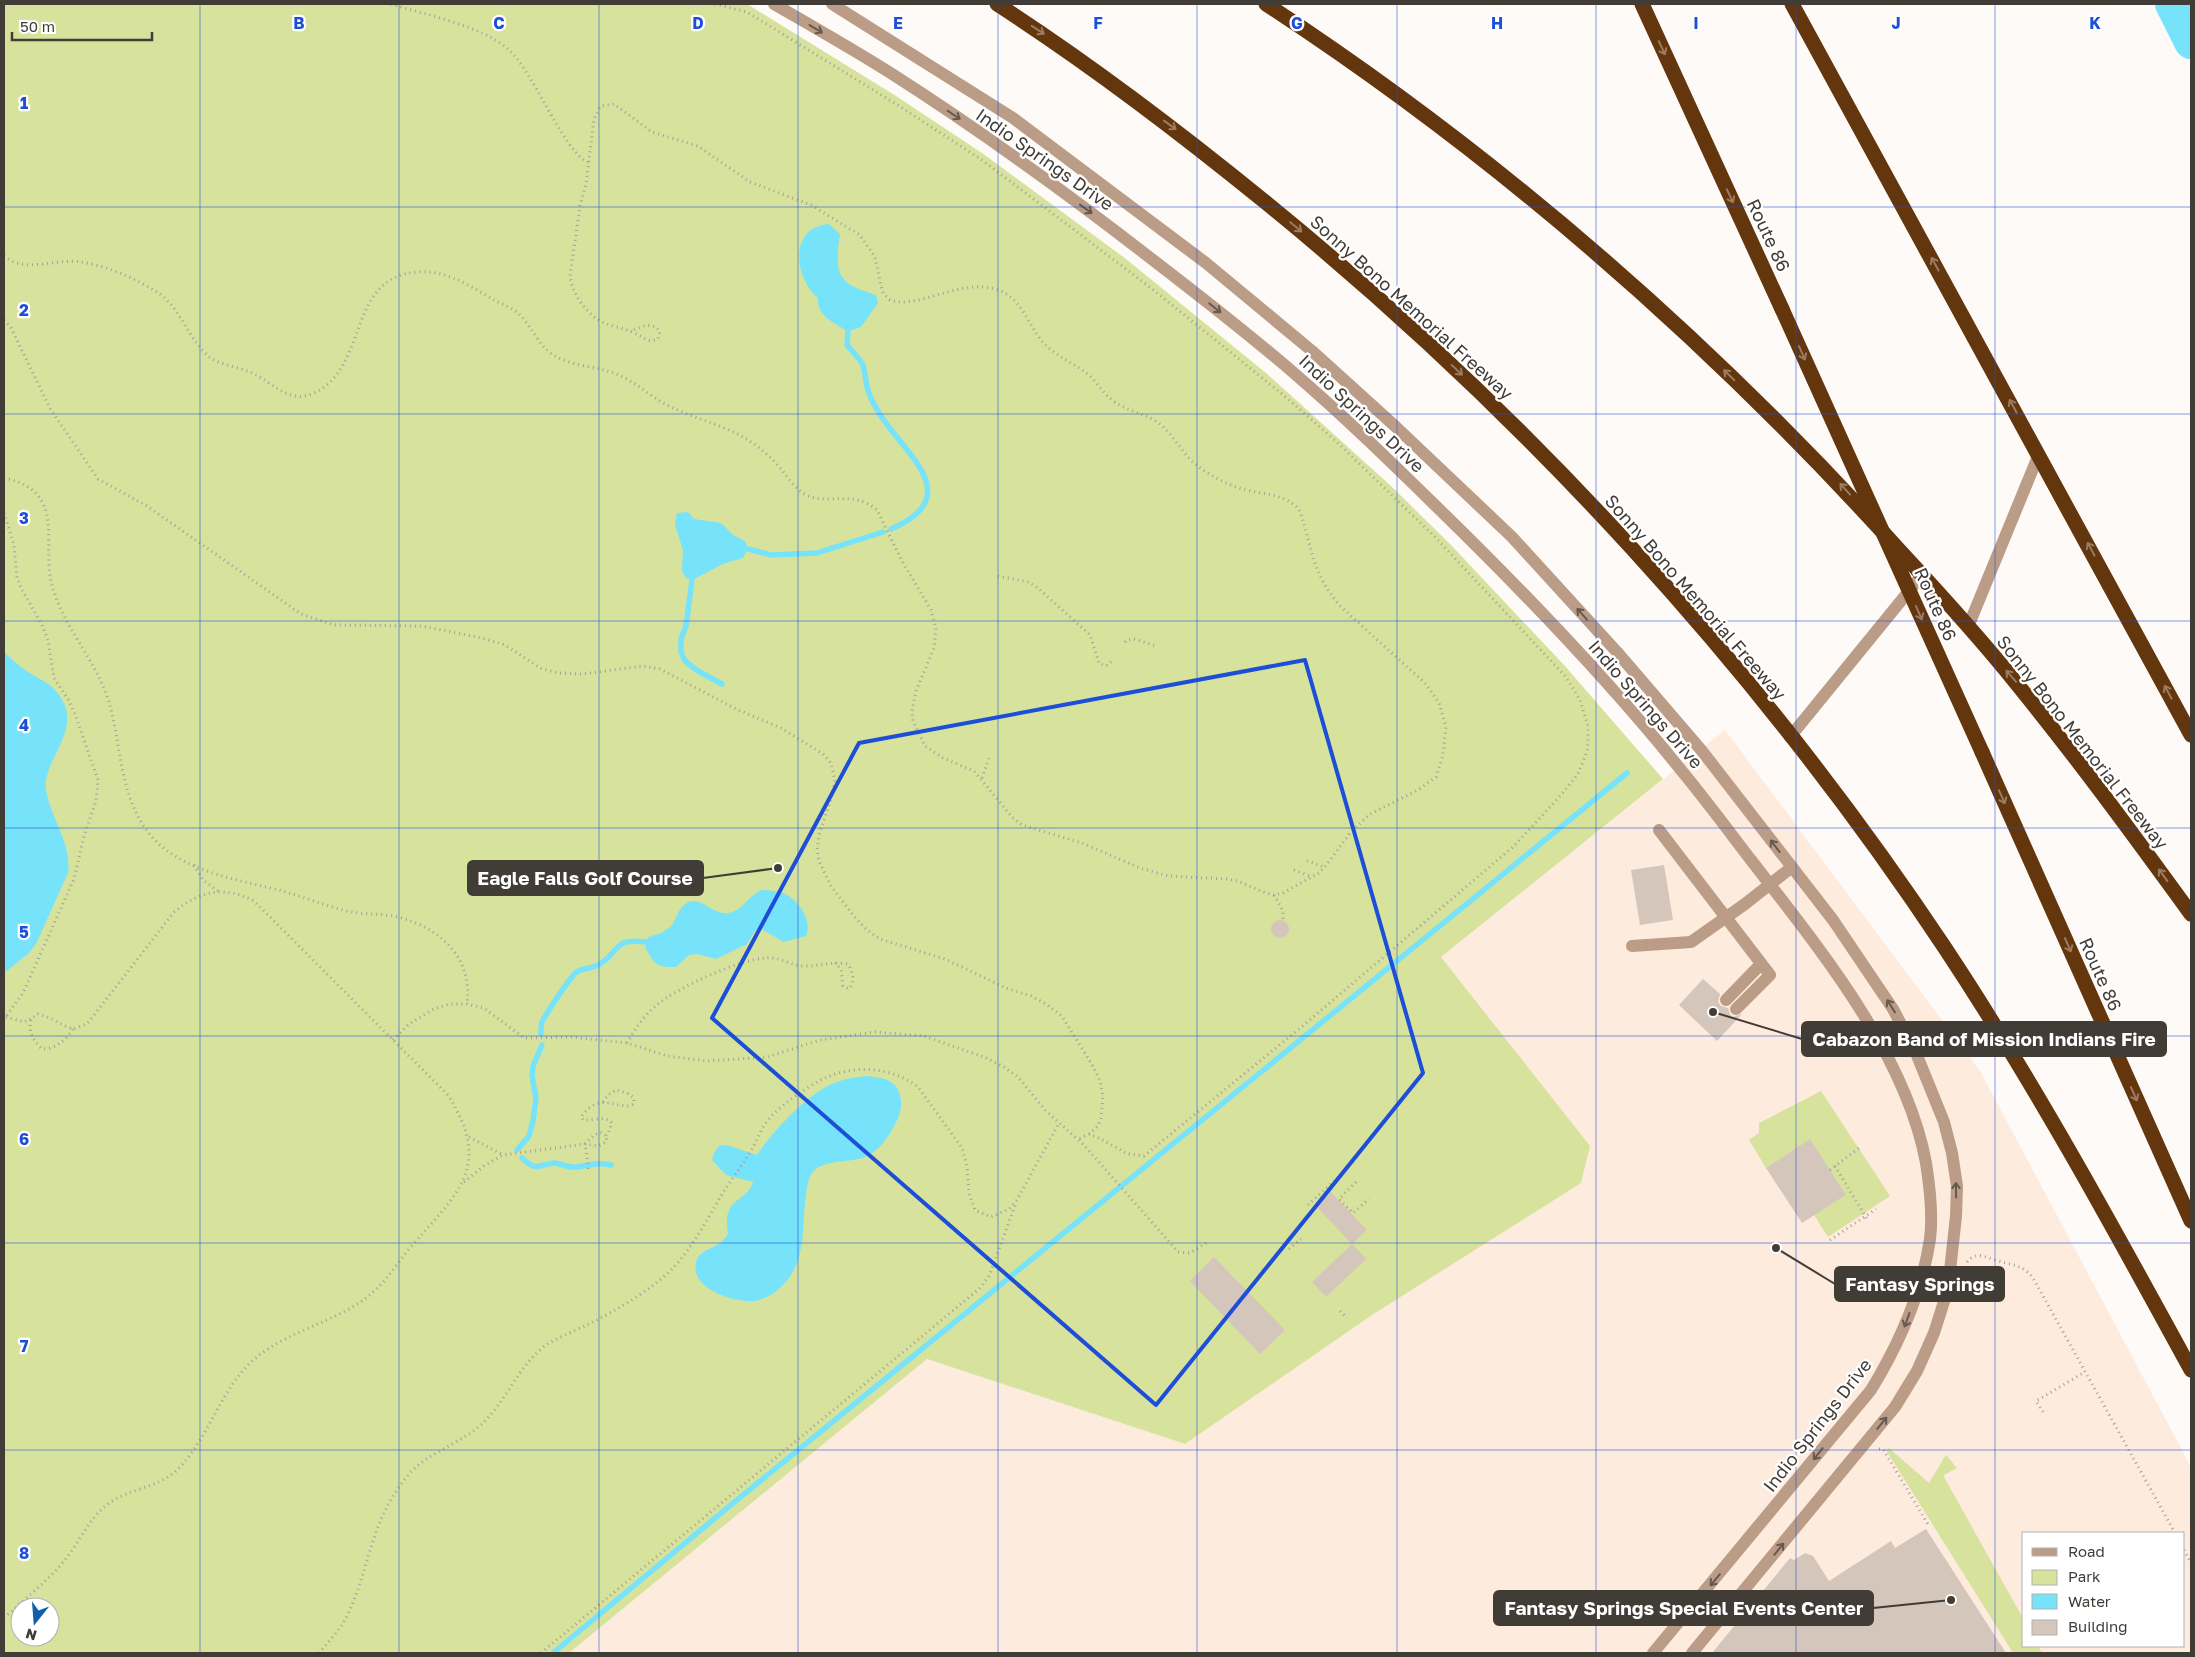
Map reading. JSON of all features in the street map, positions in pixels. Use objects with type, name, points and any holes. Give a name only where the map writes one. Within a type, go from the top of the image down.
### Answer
[{"type":"highway","name":"Sonny Bono Memorial Freeway","points":[[997,4],[1045,35],[1176,129],[1298,228],[1387,306],[1474,386],[1601,514],[1739,670],[1864,833],[1932,930],[2016,1060],[2191,1370]]},
{"type":"highway","name":"Sonny Bono Memorial Freeway","points":[[1266,4],[1425,116],[1518,188],[1607,262],[1712,358],[1836,480],[2016,682],[2073,755],[2191,914]]},
{"type":"highway","name":"Route 86","points":[[1642,4],[1982,752],[2191,1221]]},
{"type":"highway","points":[[1792,4],[2191,735]]},
{"type":"lane","name":"Indio Springs Drive","points":[[774,4],[888,71],[993,142],[1109,225],[1293,372],[1376,448],[1488,557],[1596,671],[1680,769],[1770,885],[1810,937],[1869,1023],[1891,1065],[1906,1100],[1925,1158],[1930,1212],[1930,1239],[1920,1282],[1891,1358],[1871,1390],[1653,1653]]},
{"type":"lane","name":"Indio Springs Drive","points":[[832,4],[1013,118],[1206,264],[1319,357],[1518,544],[1617,652],[1702,751],[1833,920],[1893,1009],[1916,1052],[1933,1090],[1952,1153],[1957,1186],[1949,1282],[1934,1333],[1917,1371],[1896,1407],[1692,1653]]},
{"type":"lane","points":[[1968,627],[2039,454]]},
{"type":"lane","points":[[1790,737],[1922,575]]},
{"type":"lane","points":[[1659,830],[1770,976],[1736,1009]]},
{"type":"lane","points":[[1632,946],[1691,942],[1726,918],[1792,867]]},
{"type":"lane","points":[[1726,1000],[1761,964]]},
{"type":"path","points":[[392,4],[489,36],[509,50],[523,67],[570,144],[582,160],[588,162]]},
{"type":"path","points":[[715,4],[747,12],[896,104],[982,160],[1151,288],[1287,398],[1381,484],[1435,537],[1566,677],[1580,700],[1588,726],[1588,749],[1578,774],[1514,846],[1305,1024],[1144,1156],[1128,1154],[1089,1134]]},
{"type":"path","points":[[630,331],[647,325],[656,327],[660,332],[658,339],[651,341],[630,331],[598,320],[579,300],[571,283],[570,264],[594,118],[601,106],[614,104],[652,132],[698,146],[750,182],[812,205],[860,235],[875,257],[881,286],[890,300],[909,301],[971,287],[988,288],[1004,292],[1017,303],[1044,343],[1088,375],[1117,404],[1158,423],[1195,464],[1226,483],[1288,499],[1295,504],[1302,516],[1316,570],[1330,595],[1426,684],[1439,702],[1446,727],[1443,754],[1436,777],[1418,790],[1370,814],[1350,833],[1325,867],[1312,877],[1283,893],[1274,895]]},
{"type":"path","points":[[4,256],[18,263],[31,266],[64,261],[95,264],[149,287],[175,307],[199,346],[212,359],[253,373],[284,392],[302,397],[322,388],[340,371],[350,352],[370,299],[383,284],[392,278],[417,272],[429,272],[469,286],[521,315],[551,354],[562,360],[620,375],[670,407],[744,438],[772,458],[800,492],[817,498],[856,498],[877,510],[902,561],[931,610],[936,628],[934,648],[913,700],[913,722],[918,735],[931,752],[974,771],[1012,817],[1022,825],[1035,831],[1082,843],[1153,872],[1180,878],[1238,881],[1274,895],[1283,911],[1283,920]]},
{"type":"path","points":[[4,320],[11,328],[51,410],[98,479],[148,506],[301,614],[334,625],[422,626],[482,638],[505,646],[542,668],[559,673],[583,674],[643,666],[660,670],[736,710],[781,728],[823,754],[831,763],[835,780],[817,848],[818,861],[831,886],[853,915],[867,930],[880,939],[945,959],[1006,988],[1032,996],[1062,1016],[1100,1081],[1103,1096],[1102,1118],[1098,1126],[1078,1140]]},
{"type":"path","points":[[4,478],[22,483],[33,489],[45,507],[49,573],[52,586],[60,607],[91,662],[109,701],[122,771],[135,811],[153,838],[165,848],[194,864],[244,882],[285,892],[346,911],[396,917],[422,926],[443,940],[457,954],[467,977],[469,989],[468,1004]]},
{"type":"path","points":[[4,513],[14,545],[17,578],[20,588],[45,632],[54,678],[68,699],[76,717],[98,780],[96,801],[84,836],[74,879],[23,993],[5,1018],[24,1022],[38,1014],[49,1017],[61,1025],[73,1029]]},
{"type":"path","points":[[998,576],[1028,582],[1038,588],[1090,635],[1099,663],[1106,666],[1112,661]]},
{"type":"path","points":[[1125,642],[1134,639],[1156,646]]},
{"type":"path","points":[[982,779],[990,755]]},
{"type":"path","points":[[1307,861],[1325,867]]},
{"type":"path","points":[[194,864],[203,880],[220,892]]},
{"type":"path","points":[[1294,870],[1312,877]]},
{"type":"path","points":[[32,1019],[29,1028],[34,1042],[42,1049],[50,1049],[60,1044],[73,1029],[87,1024],[174,912],[198,896],[209,892],[245,896],[254,901],[448,1095],[456,1108],[468,1137],[470,1156],[464,1182]]},
{"type":"path","points":[[627,1043],[634,1030],[658,1004],[693,984],[728,969],[768,957],[802,966],[834,962],[848,964],[853,973],[853,984],[849,990],[843,986],[841,968],[834,962]]},
{"type":"path","points":[[393,1040],[410,1024],[434,1009],[449,1004],[468,1004],[484,1008],[524,1038],[571,1037],[627,1043],[649,1051],[684,1059],[738,1060],[767,1057],[820,1040],[866,1034],[906,1033],[924,1036],[984,1057],[1020,1078],[1046,1111],[1084,1145],[1168,1243],[1178,1252],[1184,1254],[1196,1251],[1206,1243]]},
{"type":"path","points":[[319,1653],[339,1630],[348,1613],[380,1520],[389,1501],[407,1475],[438,1451],[469,1434],[482,1424],[524,1368],[544,1348],[608,1314],[668,1272],[699,1233],[732,1178],[751,1151],[768,1120],[789,1102],[818,1082],[832,1075],[847,1072],[864,1070],[889,1071],[908,1080],[918,1087],[962,1148],[967,1166],[968,1194],[975,1210],[991,1217],[1010,1210],[1059,1123]]},
{"type":"path","points":[[4,1618],[64,1561],[87,1528],[107,1504],[163,1480],[176,1471],[198,1441],[234,1381],[249,1364],[264,1352],[354,1306],[383,1284],[409,1250],[453,1199],[464,1182],[484,1166],[503,1155],[585,1144],[598,1146],[606,1142],[612,1123],[610,1120],[604,1118],[588,1121],[581,1117],[590,1107],[602,1102],[608,1094],[616,1090],[627,1093],[634,1098],[634,1104],[629,1106],[602,1102]]},
{"type":"path","points":[[588,1172],[585,1144],[592,1136],[600,1132],[607,1136]]},
{"type":"path","points":[[468,1137],[503,1155]]},
{"type":"path","points":[[1830,1170],[1859,1148]]},
{"type":"path","points":[[1835,1166],[1866,1217]]},
{"type":"path","points":[[1308,1205],[1346,1170]]},
{"type":"path","points":[[1356,1182],[1340,1199],[1346,1207],[1353,1213],[1369,1199]]},
{"type":"path","points":[[541,1653],[978,1290],[989,1276],[1017,1200]]},
{"type":"path","points":[[1830,1240],[1876,1209]]},
{"type":"path","points":[[1289,1249],[1301,1240]]},
{"type":"path","points":[[1968,1259],[1980,1255],[1988,1256],[1994,1260],[2011,1263],[2027,1271],[2174,1532]]},
{"type":"path","points":[[1340,1312],[1346,1318]]},
{"type":"path","points":[[2043,1412],[2036,1401],[2085,1372]]},
{"type":"path","points":[[1880,1448],[1929,1526]]},
{"type":"path","points":[[2185,1552],[2191,1563]]},
{"type":"highlighted area","points":[[1305,660],[1423,1073],[1156,1405],[712,1018],[859,743]]},
{"type":"shaded area","points":[[1725,730],[1980,1071],[2191,1467],[2191,1653],[569,1653],[927,1359],[1185,1444],[1375,1313],[1589,1146],[1441,957]]},
{"type":"green space","points":[[4,4],[747,4],[896,96],[982,153],[1126,259],[1266,373],[1391,486],[1451,545],[1564,665],[1663,779],[1441,957],[1590,1146],[1581,1183],[1375,1313],[1185,1444],[927,1359],[569,1653],[4,1653]]},
{"type":"green space","points":[[1821,1091],[1890,1196],[1828,1237],[1814,1215],[1846,1195],[1810,1140],[1766,1168],[1749,1140],[1759,1133],[1759,1123]]},
{"type":"green space","points":[[1889,1448],[1929,1483],[1946,1455],[1957,1468],[1944,1475],[1944,1477],[2022,1616],[2022,1647],[2039,1647],[2042,1653],[2013,1653],[1886,1450]]},
{"type":"water","points":[[829,224],[840,234],[838,260],[841,276],[845,281],[858,289],[876,295],[878,303],[861,327],[848,331],[832,322],[823,314],[818,304],[818,298],[810,289],[800,267],[801,243],[807,234],[816,227]]},
{"type":"water","points":[[688,512],[694,519],[721,523],[733,535],[745,541],[748,549],[743,558],[725,563],[692,580],[686,578],[682,571],[683,550],[675,525],[677,513]]},
{"type":"water","points":[[4,652],[13,661],[52,687],[64,704],[67,717],[66,730],[46,778],[46,790],[67,851],[68,873],[36,944],[28,954],[4,973]]},
{"type":"water","points":[[762,890],[783,893],[799,905],[806,917],[808,930],[806,936],[784,942],[761,929],[755,931],[747,944],[716,959],[697,954],[689,955],[676,967],[664,967],[656,964],[645,948],[648,937],[661,933],[670,927],[682,907],[689,902],[699,902],[718,912],[729,913],[740,908]]},
{"type":"water","points":[[867,1076],[890,1081],[896,1087],[901,1100],[899,1116],[886,1140],[873,1153],[856,1160],[822,1165],[812,1173],[807,1189],[802,1244],[796,1266],[790,1277],[775,1292],[766,1298],[755,1301],[725,1296],[705,1286],[698,1278],[695,1269],[697,1259],[702,1253],[725,1239],[728,1234],[727,1222],[731,1206],[746,1194],[753,1182],[726,1175],[712,1160],[719,1146],[726,1145],[757,1155],[792,1113],[816,1094],[841,1081]]},
{"type":"building","points":[[1664,865],[1673,920],[1640,925],[1631,870]]},
{"type":"building","points":[[1280,920],[1286,923],[1289,929],[1286,935],[1280,938],[1274,935],[1271,929],[1274,923]]},
{"type":"building","points":[[1703,979],[1720,994],[1718,1002],[1721,1006],[1728,1008],[1733,1017],[1742,1014],[1717,1041],[1679,1005]]},
{"type":"building","points":[[1810,1139],[1846,1195],[1802,1223],[1766,1168]]},
{"type":"building","points":[[1330,1191],[1367,1230],[1352,1244],[1315,1205]]},
{"type":"building","points":[[1352,1244],[1366,1259],[1326,1297],[1312,1282]]},
{"type":"building","points":[[1214,1257],[1285,1330],[1260,1354],[1190,1281]]},
{"type":"building","points":[[1926,1529],[2006,1653],[1712,1653],[1790,1558],[1794,1560],[1805,1553],[1813,1556],[1829,1581],[1891,1541],[1895,1548]]},
{"type":"waterway","points":[[2172,4],[2191,42]]},
{"type":"waterway","points":[[848,331],[847,345],[862,363],[873,402],[881,416],[915,461],[924,476],[928,490],[925,503],[913,517],[891,529]]},
{"type":"waterway","points":[[748,549],[771,555],[817,553],[883,532]]},
{"type":"waterway","points":[[692,580],[686,626],[681,639],[681,652],[685,661],[698,671],[722,684]]},
{"type":"waterway","points":[[553,1653],[732,1504],[1627,773]]},
{"type":"waterway","points":[[541,1034],[544,1018],[578,971],[600,964],[622,944],[635,941],[646,942]]},
{"type":"waterway","points":[[517,1150],[529,1136],[533,1121],[536,1098],[532,1076],[533,1066],[542,1045]]},
{"type":"waterway","points":[[522,1158],[534,1166],[554,1163],[573,1167],[596,1164],[611,1165]]},
{"type":"place","name":"Eagle Falls Golf Course","points":[[778,868]]},
{"type":"place","name":"Cabazon Band of Mission Indians Fire","points":[[1713,1012]]},
{"type":"place","name":"Fantasy Springs","points":[[1776,1248]]},
{"type":"place","name":"Fantasy Springs Special Events Center","points":[[1951,1600]]}]
